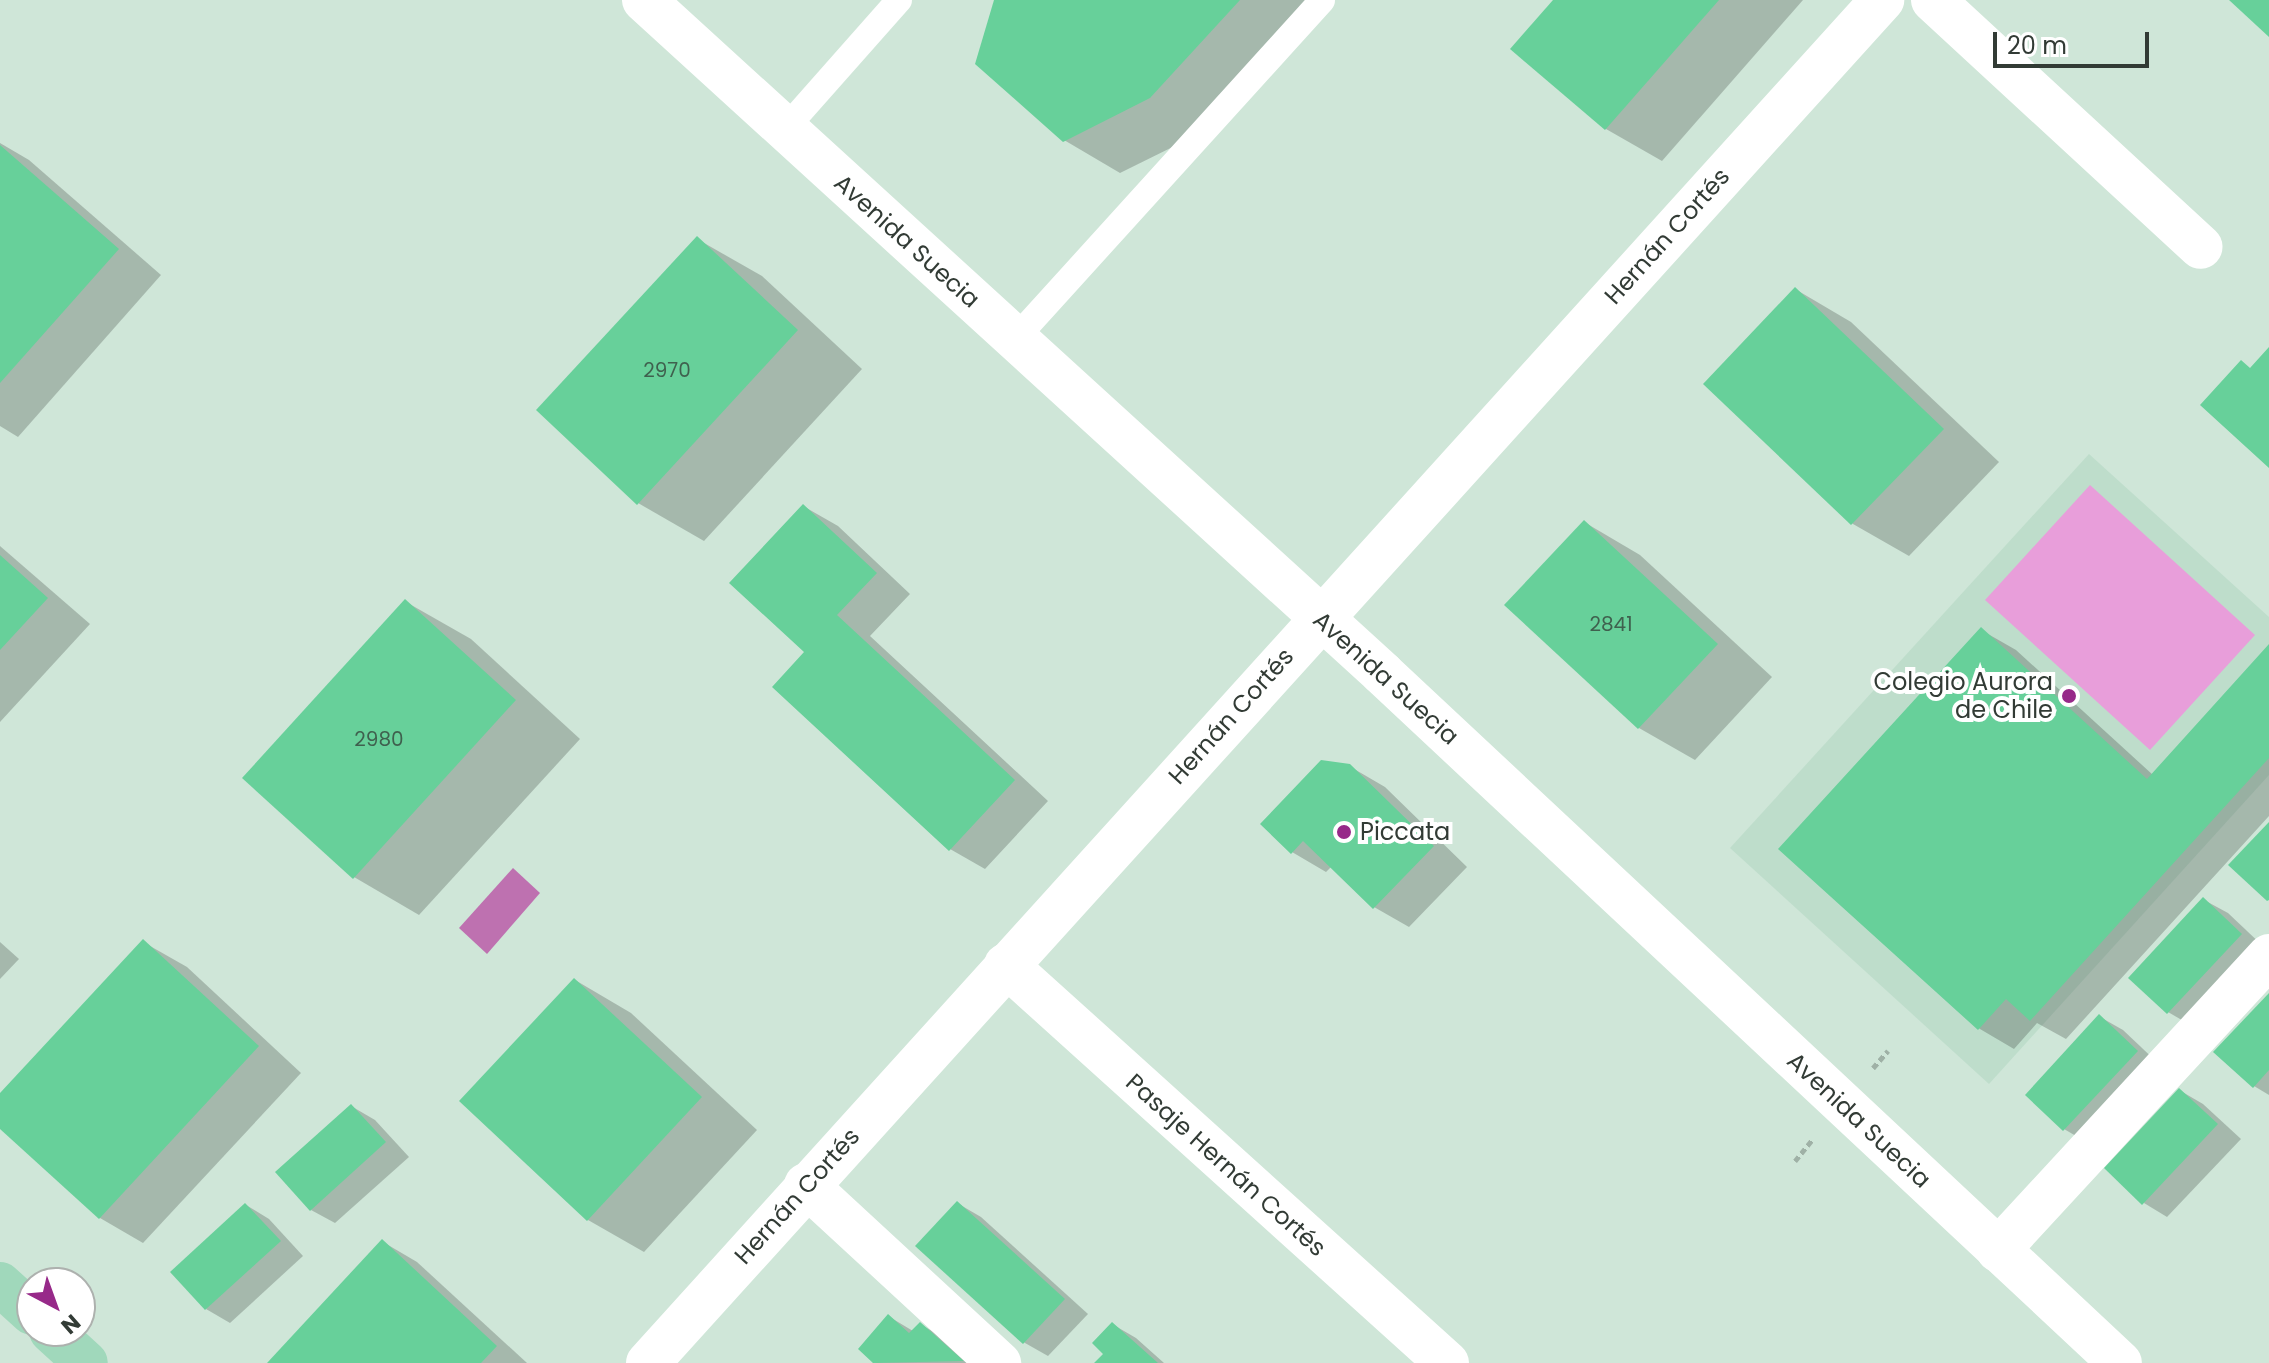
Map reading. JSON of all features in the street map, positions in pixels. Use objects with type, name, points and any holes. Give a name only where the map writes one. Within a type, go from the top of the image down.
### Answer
[{"type":"main road","points":[[0,1284],[16,1298]]},
{"type":"main road","points":[[68,1347],[86,1363]]},
{"type":"street","name":"Avenida Suecia","points":[[644,0],[1320,618],[2120,1363]]},
{"type":"street","name":"Hernán Cortés","points":[[648,1363],[1882,0]]},
{"type":"street","points":[[1933,0],[2201,247]]},
{"type":"street","points":[[1998,1250],[2269,956]]},
{"type":"street","name":"Pasaje Hernán Cortés","points":[[1006,965],[1447,1363]]},
{"type":"street","points":[[806,1185],[999,1363]]},
{"type":"lane","points":[[785,129],[899,0]]},
{"type":"lane","points":[[1015,339],[1322,0]]},
{"type":"shaded area","name":"Colegio Aurora de Chile","points":[[2089,454],[2269,617],[2269,775],[1989,1084],[1730,848]]},
{"type":"shaded area","points":[[2090,485],[2255,635],[2150,750],[1985,600]]},
{"type":"shaded area","points":[[513,868],[540,893],[487,954],[459,928]]},
{"type":"building","points":[[994,0],[1240,0],[1150,98],[1063,142],[975,64]]},
{"type":"building","points":[[1553,0],[1719,0],[1605,130],[1510,49]]},
{"type":"building","points":[[2229,0],[2269,0],[2269,37]]},
{"type":"building","points":[[0,145],[119,249],[0,383]]},
{"type":"building","points":[[697,236],[798,330],[637,505],[536,410]]},
{"type":"building","points":[[1795,287],[1944,429],[1851,525],[1703,384]]},
{"type":"building","points":[[2269,347],[2269,468],[2200,405],[2241,360],[2250,368]]},
{"type":"building","points":[[803,504],[877,573],[837,615],[1015,780],[949,851],[772,687],[804,652],[729,583]]},
{"type":"building","points":[[1584,520],[1718,644],[1638,729],[1504,605]]},
{"type":"building","points":[[0,555],[48,598],[0,650]]},
{"type":"building","points":[[405,599],[516,700],[353,879],[242,778]]},
{"type":"building","points":[[1981,627],[2147,779],[2269,644],[2269,758],[2030,1021],[2006,999],[1978,1030],[1778,849]]},
{"type":"building","name":"Piccata","points":[[1321,760],[1350,764],[1434,846],[1373,909],[1303,841],[1291,854],[1260,824]]},
{"type":"building","points":[[2269,822],[2269,900],[2267,901],[2228,865]]},
{"type":"building","points":[[2203,897],[2242,934],[2167,1014],[2128,978]]},
{"type":"building","points":[[143,939],[259,1046],[99,1219],[0,1129],[0,1093]]},
{"type":"building","points":[[574,978],[702,1097],[587,1221],[459,1101]]},
{"type":"building","points":[[2269,993],[2269,1070],[2253,1088],[2213,1052]]},
{"type":"building","points":[[2099,1014],[2138,1051],[2063,1131],[2025,1095]]},
{"type":"building","points":[[2179,1088],[2218,1124],[2142,1205],[2104,1168]]},
{"type":"building","points":[[351,1104],[386,1142],[310,1211],[275,1172]]},
{"type":"building","points":[[957,1201],[1065,1299],[1023,1344],[915,1246]]},
{"type":"building","points":[[245,1203],[281,1241],[205,1310],[170,1272]]},
{"type":"building","points":[[382,1239],[497,1346],[481,1363],[267,1363]]},
{"type":"building","points":[[888,1314],[909,1333],[920,1322],[964,1361],[873,1363],[858,1349]]},
{"type":"building","points":[[1112,1322],[1158,1363],[1094,1363],[1103,1354],[1092,1343]]},
{"type":"place","name":"Colegio Aurora de Chile","points":[[2069,696]]},
{"type":"place","name":"Piccata","points":[[1344,832]]}]
